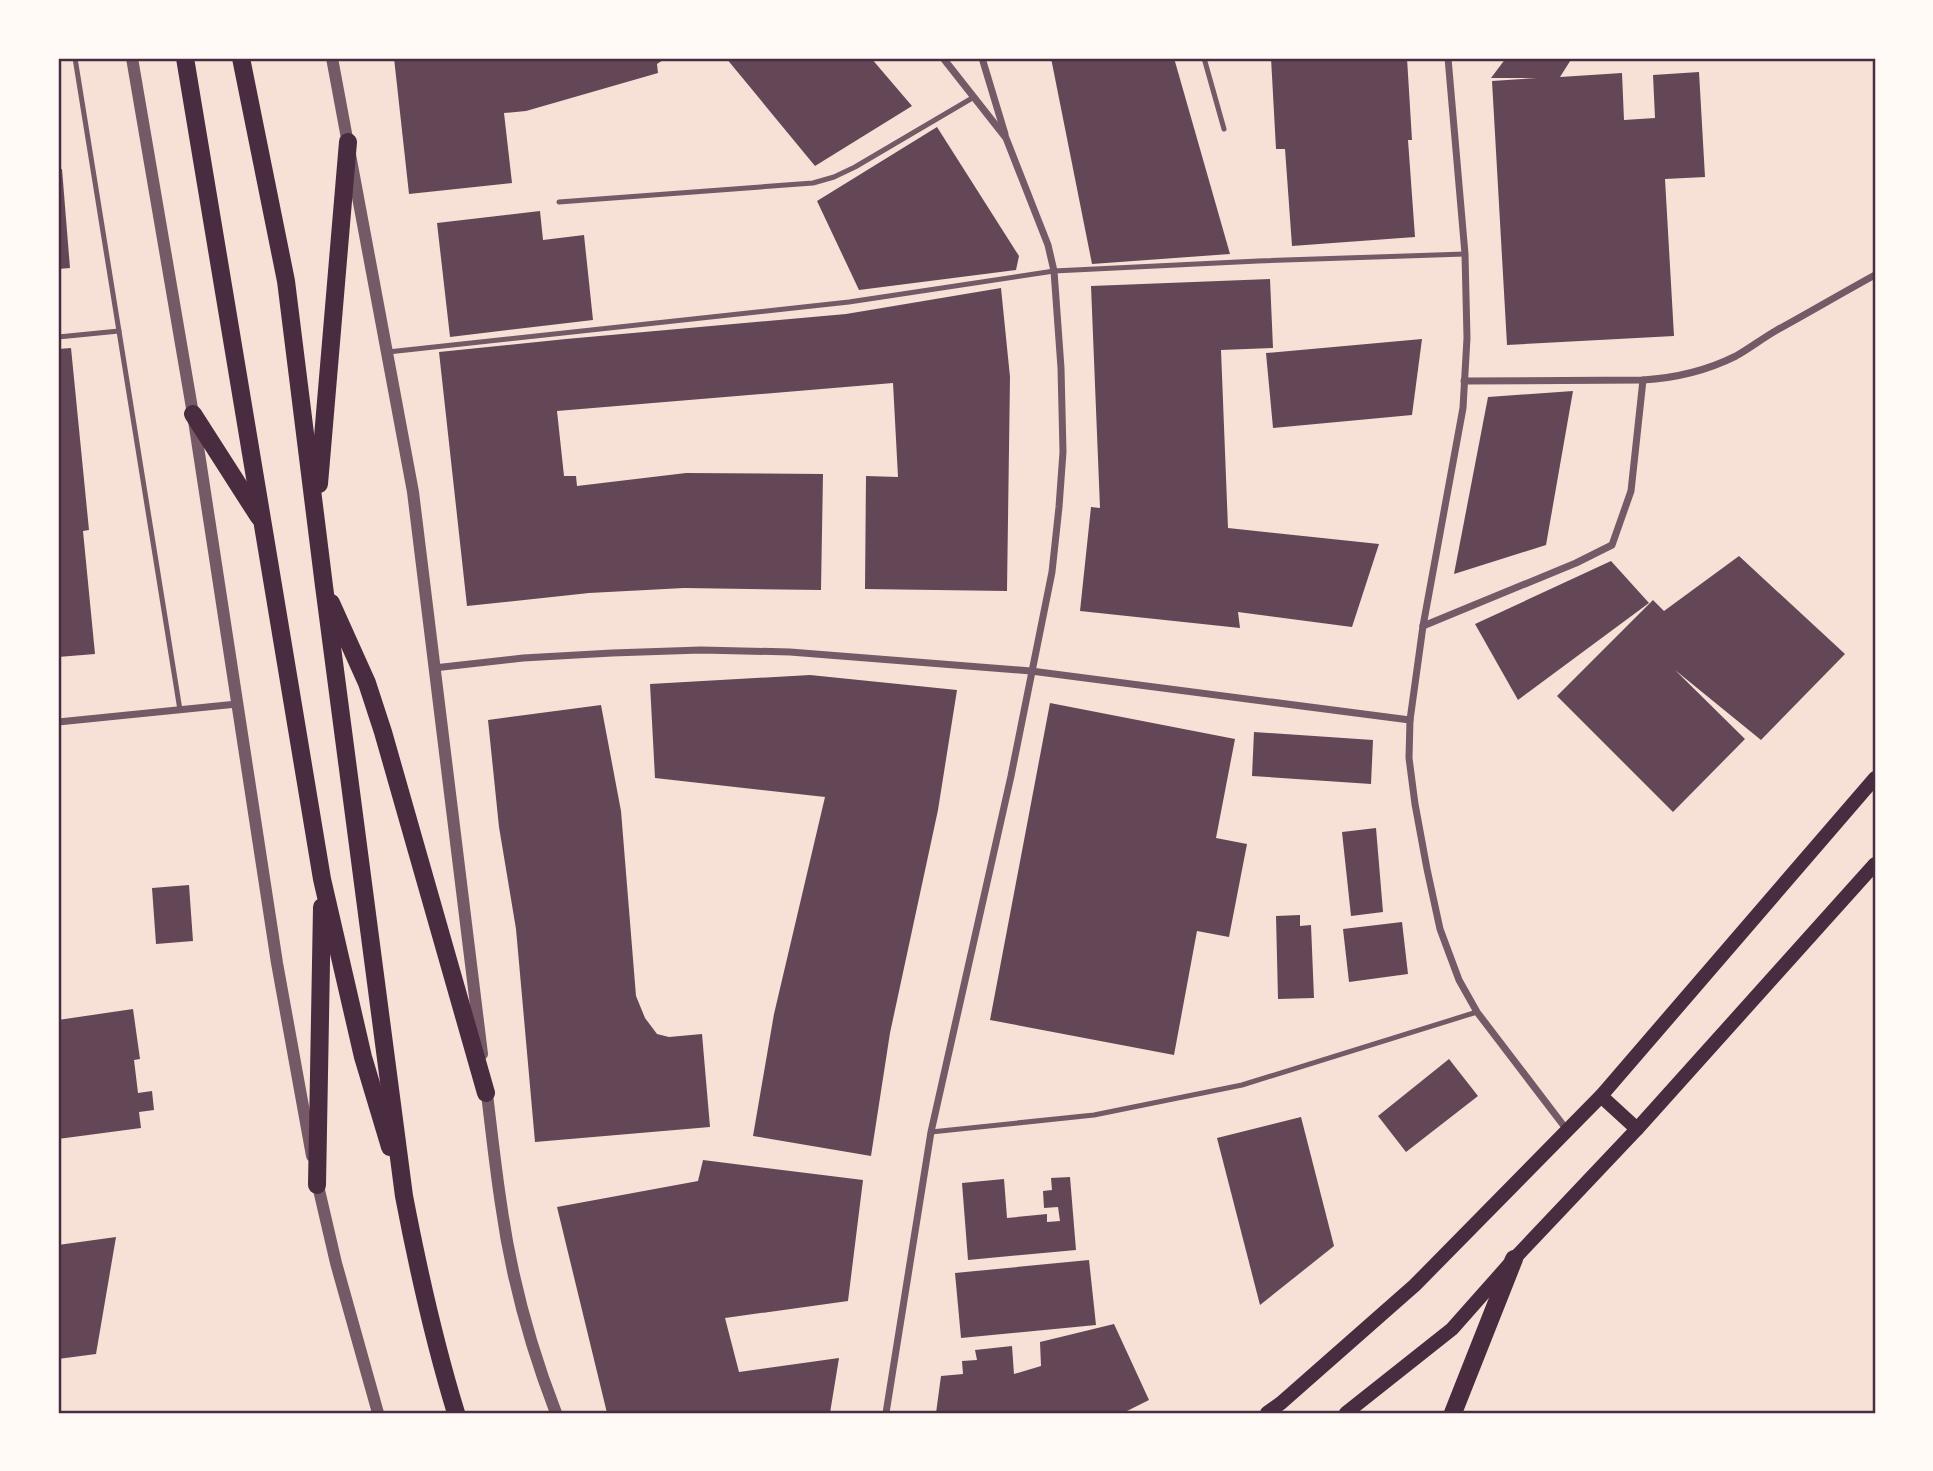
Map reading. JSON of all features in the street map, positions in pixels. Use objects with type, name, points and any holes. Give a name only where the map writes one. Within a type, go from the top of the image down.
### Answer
[{"type":"main road","points":[[185,58],[322,880],[363,1057],[404,1196]]},
{"type":"main road","points":[[242,58],[286,281],[404,1196],[426,1304],[456,1413]]},
{"type":"main road","points":[[316,522],[348,142]]},
{"type":"main road","points":[[192,414],[264,523]]},
{"type":"main road","points":[[324,586],[367,683],[383,732],[486,1093]]},
{"type":"main road","points":[[1267,1413],[1415,1284],[1601,1096],[1875,778]]},
{"type":"main road","points":[[1346,1413],[1452,1329],[1637,1129],[1875,864]]},
{"type":"main road","points":[[317,1185],[322,880]]},
{"type":"main road","points":[[1601,1096],[1637,1129]]},
{"type":"main road","points":[[1453,1413],[1514,1259]]},
{"type":"street","points":[[132,58],[192,414],[277,963],[317,1185],[378,1413]]},
{"type":"street","points":[[332,58],[413,492],[501,1206],[518,1292],[542,1376],[556,1413]]},
{"type":"street","points":[[943,58],[1006,138]]},
{"type":"street","points":[[886,1413],[931,1132],[1011,776],[1052,572],[1063,452],[1061,368],[1054,271],[1048,245],[1006,138],[982,58]]},
{"type":"street","points":[[1451,60],[1465,254],[1467,338],[1463,408],[1423,626],[1410,720],[1409,758],[1437,917],[1459,980],[1477,1012],[1567,1131]]},
{"type":"street","points":[[1464,381],[1643,380],[1694,373],[1718,365],[1875,275]]},
{"type":"street","points":[[1423,626],[1576,563],[1612,545],[1631,491],[1643,380]]},
{"type":"street","points":[[434,668],[523,658],[612,653],[701,650],[790,652],[1031,671],[1410,720]]},
{"type":"street","points":[[58,722],[237,704]]},
{"type":"lane","points":[[75,58],[180,710]]},
{"type":"lane","points":[[1204,58],[1224,129]]},
{"type":"lane","points":[[559,202],[813,183],[855,167],[974,97]]},
{"type":"lane","points":[[387,352],[849,302],[1054,271],[1465,254]]},
{"type":"lane","points":[[58,337],[119,331]]},
{"type":"lane","points":[[931,1132],[1094,1115],[1242,1085],[1477,1012]]},
{"type":"building","points":[[394,58],[666,58],[657,64],[658,73],[526,111],[504,113],[512,183],[409,194]]},
{"type":"building","points":[[726,58],[871,58],[912,106],[815,166]]},
{"type":"building","points":[[1051,58],[1174,58],[1230,254],[1092,264]]},
{"type":"building","points":[[1271,58],[1407,58],[1412,140],[1408,140],[1415,237],[1292,246],[1285,149],[1276,149]]},
{"type":"building","points":[[1506,58],[1572,58],[1560,77],[1622,73],[1624,120],[1655,118],[1653,75],[1699,72],[1705,177],[1665,179],[1674,336],[1507,345],[1492,81],[1537,78],[1491,78]]},
{"type":"building","points":[[937,127],[1019,256],[1016,270],[859,290],[817,201]]},
{"type":"building","points":[[58,169],[62,169],[70,268],[58,269]]},
{"type":"building","points":[[540,211],[543,240],[584,235],[593,320],[450,337],[437,223]]},
{"type":"building","points":[[1270,279],[1273,348],[1221,350],[1228,528],[1379,544],[1352,627],[1238,612],[1240,628],[1080,611],[1091,507],[1100,508],[1091,286]]},
{"type":"building","points":[[1001,288],[1010,377],[1007,591],[865,589],[866,476],[898,477],[893,383],[557,411],[564,476],[576,476],[577,486],[686,473],[823,474],[821,590],[684,588],[589,593],[467,606],[439,352],[846,314]]},
{"type":"building","points":[[1422,339],[1412,415],[1273,428],[1266,353]]},
{"type":"building","points":[[71,348],[89,530],[83,531],[95,654],[58,657],[58,349]]},
{"type":"building","points":[[1573,391],[1546,545],[1454,574],[1488,397]]},
{"type":"building","points":[[1739,556],[1845,654],[1761,740],[1675,670],[1745,739],[1673,812],[1557,696],[1653,600],[1664,611]]},
{"type":"building","points":[[1611,561],[1649,603],[1518,700],[1475,624]]},
{"type":"building","points":[[810,675],[957,690],[938,810],[890,1033],[871,1156],[753,1136],[774,1014],[825,797],[655,778],[650,684]]},
{"type":"building","points":[[1050,703],[1235,739],[1216,838],[1247,844],[1229,937],[1197,931],[1174,1055],[990,1020]]},
{"type":"building","points":[[601,705],[621,811],[636,996],[645,1018],[657,1034],[669,1037],[702,1034],[710,1127],[535,1142],[516,929],[499,827],[488,720]]},
{"type":"building","points":[[1254,732],[1373,740],[1371,784],[1252,776]]},
{"type":"building","points":[[1376,828],[1383,912],[1351,916],[1342,832]]},
{"type":"building","points":[[189,885],[193,941],[156,944],[152,888]]},
{"type":"building","points":[[1300,915],[1300,926],[1311,925],[1314,998],[1278,999],[1276,916]]},
{"type":"building","points":[[1402,922],[1408,974],[1349,982],[1343,929]]},
{"type":"building","points":[[133,1009],[140,1059],[134,1060],[138,1093],[152,1091],[154,1110],[139,1112],[141,1128],[58,1139],[58,1020]]},
{"type":"building","points":[[1449,1059],[1478,1096],[1406,1152],[1378,1116]]},
{"type":"building","points":[[1301,1117],[1334,1246],[1260,1305],[1217,1138]]},
{"type":"building","points":[[703,1160],[863,1180],[848,1301],[725,1318],[739,1372],[839,1358],[830,1413],[607,1413],[557,1207],[698,1181]]},
{"type":"building","points":[[1070,1177],[1076,1250],[968,1260],[962,1183],[1004,1179],[1007,1218],[1047,1214],[1047,1222],[1060,1221],[1058,1207],[1044,1208],[1043,1191],[1052,1190],[1051,1178]]},
{"type":"building","points":[[116,1237],[96,1354],[58,1359],[58,1245]]},
{"type":"building","points":[[1089,1260],[1096,1325],[961,1338],[955,1273]]},
{"type":"building","points":[[1114,1324],[1149,1400],[1123,1413],[936,1413],[941,1376],[963,1374],[962,1361],[977,1360],[975,1350],[1012,1346],[1014,1374],[1041,1366],[1040,1342]]}]
